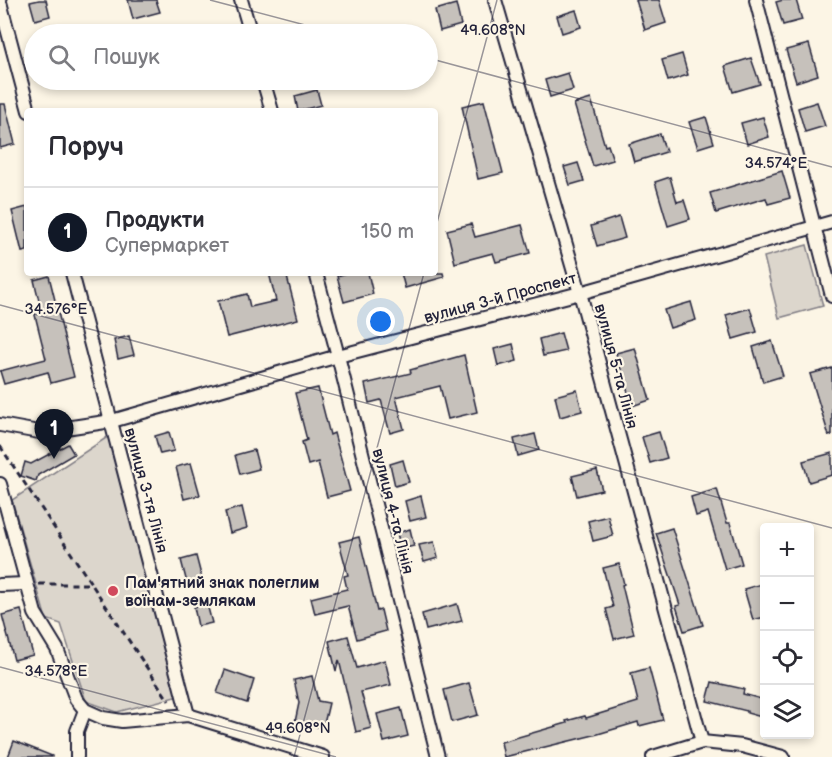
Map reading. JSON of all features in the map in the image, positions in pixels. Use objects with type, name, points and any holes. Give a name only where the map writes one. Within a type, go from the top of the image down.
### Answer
[{"type":"street","points":[[241,0],[248,24]]},
{"type":"street","name":"вулиця 5-та Лінія","points":[[495,0],[580,293],[702,742]]},
{"type":"street","points":[[756,0],[832,296]]},
{"type":"street","points":[[0,2],[28,108]]},
{"type":"street","points":[[266,90],[271,108]]},
{"type":"street","name":"вулиця 3-й Проспект","points":[[0,425],[39,432],[112,421],[338,356],[580,293],[832,222]]},
{"type":"street","name":"вулиця 3-тя Лінія","points":[[73,276],[112,421],[183,715]]},
{"type":"street","name":"вулиця 4-та Лінія","points":[[317,276],[438,757]]},
{"type":"street","points":[[0,484],[35,613],[57,649],[76,699],[86,710],[103,718],[122,721],[183,715],[323,757]]},
{"type":"street","points":[[0,585],[26,584]]},
{"type":"street","points":[[77,757],[77,731],[86,710]]},
{"type":"street","points":[[653,757],[702,742],[742,746],[783,757]]},
{"type":"path","points":[[0,446],[183,715]]},
{"type":"path","points":[[26,584],[92,584]]},
{"type":"shaded area","points":[[807,245],[823,306],[779,318],[764,257]]},
{"type":"shaded area","points":[[109,436],[179,696],[117,712],[86,701],[61,624],[46,619],[12,500]]},
{"type":"building","points":[[46,0],[50,16],[35,20],[30,2]]},
{"type":"building","points":[[128,0],[156,0],[160,12],[133,19]]},
{"type":"building","points":[[636,0],[659,0],[666,23],[645,30]]},
{"type":"building","points":[[796,0],[802,20],[783,25],[776,2]]},
{"type":"building","points":[[456,4],[461,25],[440,31],[435,10]]},
{"type":"building","points":[[576,10],[581,27],[562,33],[557,16]]},
{"type":"building","points":[[809,44],[818,75],[796,82],[786,50]]},
{"type":"building","points":[[682,54],[688,75],[668,81],[662,60]]},
{"type":"building","points":[[751,58],[760,84],[733,92],[725,66]]},
{"type":"building","points":[[568,73],[573,90],[550,97],[545,80]]},
{"type":"building","points":[[317,90],[321,105],[297,108],[295,96]]},
{"type":"building","points":[[591,99],[605,146],[608,145],[613,160],[593,166],[574,104]]},
{"type":"building","points":[[484,101],[503,173],[478,179],[462,106]]},
{"type":"building","points":[[817,102],[825,126],[805,132],[798,108]]},
{"type":"building","points":[[0,104],[5,104],[15,144],[0,148]]},
{"type":"building","points":[[706,117],[714,143],[698,148],[689,122]]},
{"type":"building","points":[[763,117],[769,137],[747,144],[741,123]]},
{"type":"building","points":[[660,134],[666,152],[634,162],[629,144]]},
{"type":"building","points":[[578,163],[584,181],[570,185],[564,167]]},
{"type":"building","points":[[782,171],[790,198],[768,204],[766,198],[716,213],[710,193]]},
{"type":"building","points":[[670,177],[677,202],[684,200],[690,219],[668,226],[655,182]]},
{"type":"building","points":[[24,208],[24,252],[22,252],[12,211]]},
{"type":"building","points":[[619,217],[625,238],[597,246],[591,226]]},
{"type":"building","points":[[471,224],[475,237],[522,225],[530,253],[496,262],[493,253],[455,263],[447,230]]},
{"type":"building","points":[[438,273],[443,273],[444,277],[405,288],[402,276],[438,276]]},
{"type":"building","points":[[49,276],[74,377],[51,383],[48,372],[4,384],[0,371],[46,359],[34,311],[41,309],[34,280]]},
{"type":"building","points":[[270,276],[287,276],[298,319],[227,337],[218,301],[247,294],[250,307],[276,301]]},
{"type":"building","points":[[337,276],[369,276],[373,294],[344,302]]},
{"type":"building","points":[[691,302],[696,320],[670,328],[664,310]]},
{"type":"building","points":[[750,308],[757,332],[733,339],[726,315]]},
{"type":"building","points":[[561,333],[566,351],[543,356],[539,339]]},
{"type":"building","points":[[129,336],[134,355],[118,359],[114,340]]},
{"type":"building","points":[[772,341],[783,376],[763,382],[753,347]]},
{"type":"building","points":[[513,344],[517,361],[498,366],[494,349]]},
{"type":"building","points":[[635,348],[650,400],[632,406],[616,353]]},
{"type":"building","points":[[464,355],[477,412],[448,419],[440,386],[396,397],[404,429],[390,433],[381,400],[369,403],[365,384],[411,373],[410,370]]},
{"type":"building","points":[[832,368],[832,435],[829,436],[810,374]]},
{"type":"building","points":[[318,388],[330,435],[334,433],[350,491],[327,497],[318,462],[308,465],[302,442],[307,440],[295,393]]},
{"type":"building","points":[[577,390],[582,411],[560,417],[555,396]]},
{"type":"building","points":[[169,432],[174,451],[160,454],[155,436]]},
{"type":"building","points":[[659,432],[667,458],[650,463],[642,437]]},
{"type":"building","points":[[535,434],[539,450],[518,456],[514,439]]},
{"type":"building","points":[[68,444],[74,454],[38,475],[36,481],[21,476],[25,462],[31,464]]},
{"type":"building","points":[[254,450],[259,469],[240,474],[235,455]]},
{"type":"building","points":[[832,453],[832,475],[809,482],[803,461]]},
{"type":"building","points":[[403,460],[409,482],[395,486],[390,464]]},
{"type":"building","points":[[191,463],[200,495],[184,499],[176,467]]},
{"type":"building","points":[[597,470],[602,490],[577,496],[572,476]]},
{"type":"building","points":[[717,489],[742,564],[725,569],[708,512],[696,516],[691,497]]},
{"type":"building","points":[[421,496],[426,517],[410,521],[405,501]]},
{"type":"building","points":[[242,507],[247,528],[230,533],[225,512]]},
{"type":"building","points":[[608,516],[613,536],[593,541],[588,521]]},
{"type":"building","points":[[672,528],[703,625],[684,631],[676,606],[680,605],[656,533]]},
{"type":"building","points":[[410,529],[414,546],[401,549],[397,533]]},
{"type":"building","points":[[359,537],[377,611],[381,610],[386,631],[357,639],[348,606],[315,614],[311,598],[347,589],[344,576],[348,575],[339,542]]},
{"type":"building","points":[[434,542],[438,558],[424,562],[419,545]]},
{"type":"building","points":[[196,556],[202,579],[187,583],[181,560]]},
{"type":"building","points":[[619,564],[634,634],[614,639],[606,609],[613,607],[603,568]]},
{"type":"building","points":[[760,584],[760,618],[753,620],[744,589]]},
{"type":"building","points":[[207,604],[212,623],[198,626],[194,607]]},
{"type":"building","points":[[457,604],[462,621],[426,630],[422,614]]},
{"type":"building","points":[[21,610],[33,655],[14,660],[2,615]]},
{"type":"building","points":[[348,636],[357,668],[385,660],[391,685],[361,692],[371,728],[356,732],[339,660],[336,671],[329,641]]},
{"type":"building","points":[[649,668],[663,720],[639,726],[638,722],[504,757],[501,742],[567,723],[566,721],[585,716],[586,718],[638,702],[631,673]]},
{"type":"building","points":[[225,670],[254,680],[247,703],[217,693]]},
{"type":"building","points":[[312,676],[318,701],[329,703],[323,728],[295,722],[299,703],[294,680]]},
{"type":"building","points":[[712,682],[744,689],[743,694],[760,699],[760,717],[747,713],[747,711],[707,701]]},
{"type":"building","points":[[469,683],[478,715],[452,722],[444,690]]},
{"type":"building","points":[[401,708],[408,736],[384,742],[377,714]]},
{"type":"building","points":[[14,741],[52,756],[52,757],[8,757]]},
{"type":"place","name":"Продукти","points":[[54,459]]},
{"type":"place","name":"Пам'ятний знак полеглим воїнам-землякам","points":[[113,591]]}]
